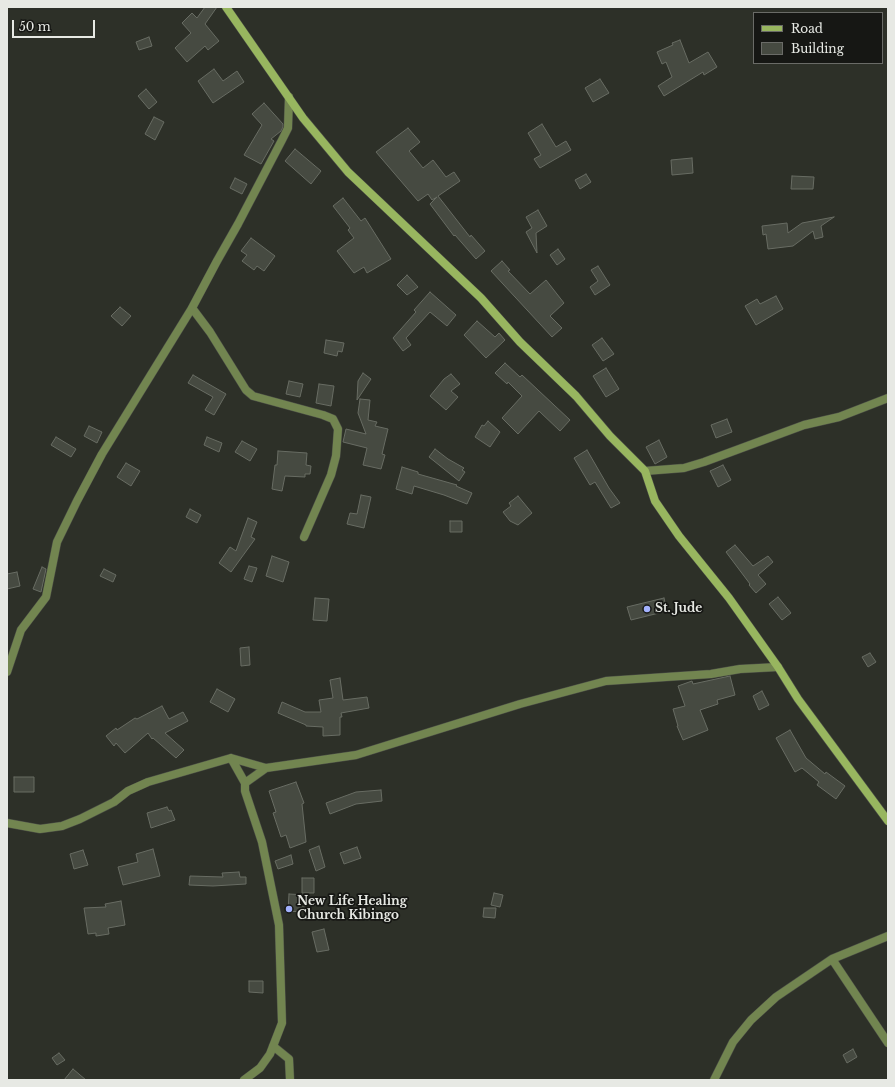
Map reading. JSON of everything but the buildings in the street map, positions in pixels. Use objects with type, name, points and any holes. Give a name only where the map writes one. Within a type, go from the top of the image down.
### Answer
[{"type":"main road","points":[[226,7],[303,118],[348,172],[481,298],[520,342],[576,396],[610,436],[645,471],[655,501],[675,530],[702,566],[729,598],[778,667],[798,699],[888,821]]},
{"type":"street","points":[[7,672],[21,630],[46,597],[57,542],[77,501],[102,454],[192,308],[288,128],[289,96]]},
{"type":"street","points":[[192,308],[210,332],[246,390],[253,396],[323,415],[332,420],[338,429],[336,456],[331,475],[304,537]]},
{"type":"street","points":[[645,471],[684,468],[804,425],[839,416],[888,398]]},
{"type":"street","points":[[7,823],[40,829],[62,826],[114,802],[128,791],[148,782],[231,758],[266,768],[356,755],[520,704],[606,681],[711,674],[778,667]]},
{"type":"street","points":[[231,758],[245,783],[246,791],[262,842],[280,925],[282,1023],[270,1054],[260,1068],[244,1080]]},
{"type":"street","points":[[245,783],[266,768]]},
{"type":"street","points":[[714,1080],[733,1042],[751,1020],[776,997],[832,959],[888,936]]},
{"type":"street","points":[[832,959],[888,1042]]},
{"type":"street","points":[[273,1046],[289,1059],[290,1080]]},
{"type":"place","name":"St. Jude","points":[[647,609]]},
{"type":"place","name":"New Life Healing Church Kibingo","points":[[289,909]]}]
